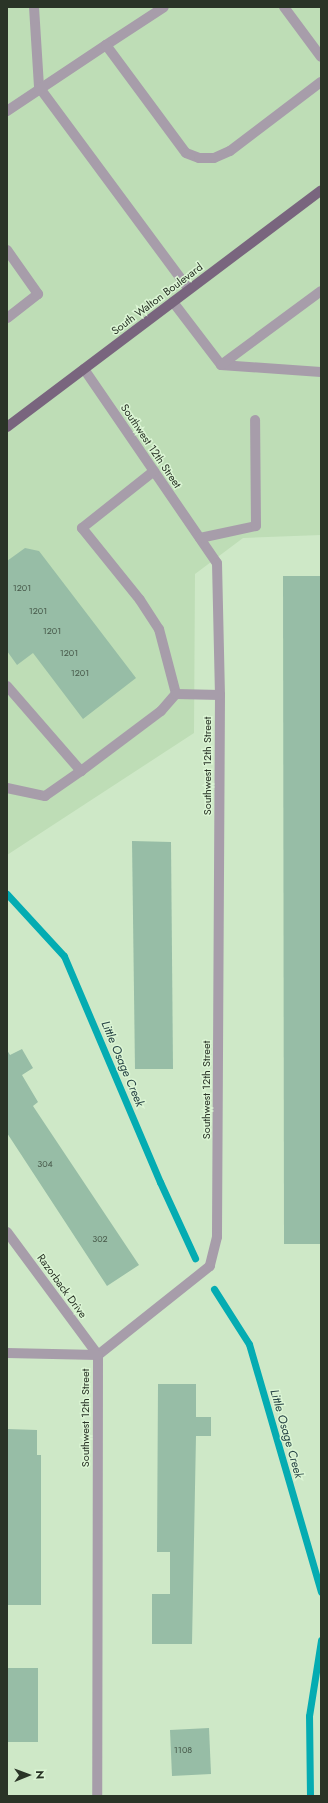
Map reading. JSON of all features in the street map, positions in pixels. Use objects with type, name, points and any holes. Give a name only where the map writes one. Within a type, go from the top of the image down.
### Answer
[{"type":"main road","name":"South Walton Boulevard","points":[[7,427],[321,190]]},
{"type":"street","points":[[34,7],[39,88],[189,290]]},
{"type":"street","points":[[7,111],[39,88],[164,7]]},
{"type":"street","points":[[284,7],[321,57]]},
{"type":"street","points":[[106,45],[186,153],[199,158],[214,158],[230,151],[321,82]]},
{"type":"street","points":[[7,250],[38,294],[7,318]]},
{"type":"street","points":[[222,365],[321,290]]},
{"type":"street","points":[[173,302],[222,365],[321,372]]},
{"type":"street","name":"Southwest 12th Street","points":[[84,369],[216,563],[220,695],[218,1237],[210,1266],[98,1355],[97,1796]]},
{"type":"street","points":[[200,538],[256,526],[255,420]]},
{"type":"street","points":[[154,471],[82,528],[140,600],[159,629],[176,694]]},
{"type":"street","points":[[7,686],[81,771]]},
{"type":"street","points":[[7,788],[45,796],[161,711],[176,694],[220,695]]},
{"type":"street","name":"Razorback Drive","points":[[7,1232],[98,1355]]},
{"type":"street","points":[[7,1353],[98,1355]]},
{"type":"shaded area","points":[[7,7],[321,7],[321,535],[243,538],[195,574],[194,733],[7,855]]},
{"type":"building","points":[[25,548],[39,551],[136,678],[83,719],[33,653],[17,665],[7,651],[7,561]]},
{"type":"building","points":[[283,576],[321,576],[321,1244],[284,1244]]},
{"type":"building","points":[[132,841],[171,842],[173,1069],[135,1069]]},
{"type":"building","points":[[22,1049],[33,1068],[22,1075],[38,1102],[33,1106],[139,1265],[107,1286],[7,1133],[7,1050],[10,1055]]},
{"type":"building","points":[[158,1384],[196,1384],[196,1417],[211,1417],[211,1436],[196,1436],[192,1644],[152,1644],[152,1594],[170,1594],[170,1552],[157,1552]]},
{"type":"building","points":[[7,1429],[37,1430],[37,1455],[41,1455],[41,1605],[7,1605]]},
{"type":"building","points":[[7,1668],[38,1668],[38,1742],[7,1742]]},
{"type":"building","points":[[209,1728],[211,1774],[172,1776],[170,1730]]},
{"type":"waterway","name":"Little Osage Creek","points":[[7,894],[64,956],[160,1182],[195,1258]]},
{"type":"waterway","name":"Little Osage Creek","points":[[214,1289],[249,1344],[321,1592]]},
{"type":"waterway","name":"Little Osage Creek","points":[[310,1796],[309,1716],[321,1640]]}]
